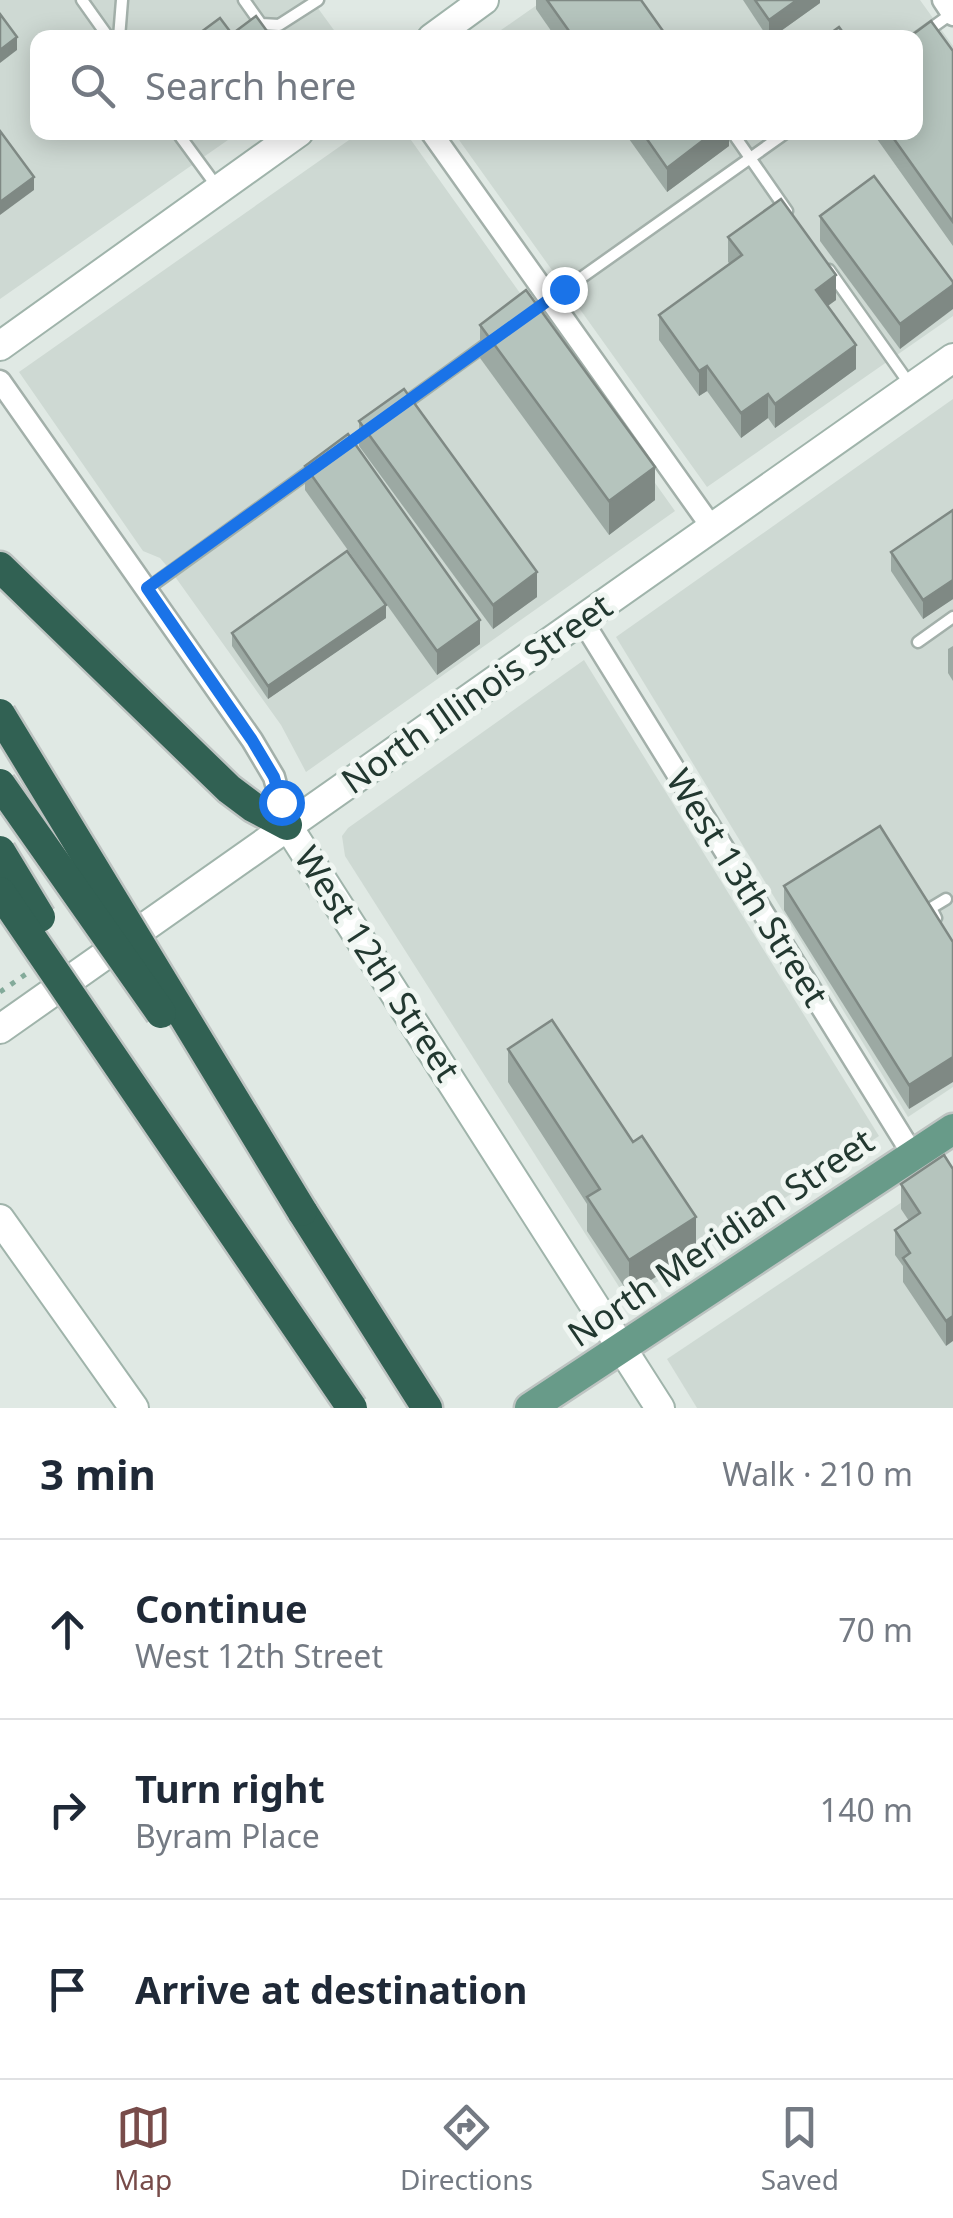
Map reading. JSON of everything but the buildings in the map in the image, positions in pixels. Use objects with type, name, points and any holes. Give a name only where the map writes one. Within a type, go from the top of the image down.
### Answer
[{"type":"highway","points":[[11,578],[234,793],[287,824]]},
{"type":"highway","points":[[0,714],[302,1211],[427,1408]]},
{"type":"highway","points":[[0,784],[302,1211]]},
{"type":"highway","points":[[0,852],[216,1207]]},
{"type":"highway","points":[[0,892],[352,1408]]},
{"type":"main road","points":[[443,30],[484,0]]},
{"type":"main road","points":[[0,346],[288,140]]},
{"type":"main road","name":"North Illinois Street","points":[[0,1029],[953,358]]},
{"type":"main road","name":"West 12th Street","points":[[287,824],[660,1408]]},
{"type":"main road","name":"North Meridian Street","points":[[530,1408],[953,1129]]},
{"type":"main road","points":[[0,1219],[134,1408]]},
{"type":"street","points":[[943,0],[953,13]]},
{"type":"street","points":[[437,140],[713,529]]},
{"type":"street","name":"West 12th Street","points":[[0,381],[262,757],[274,777],[287,824]]},
{"type":"street","name":"West 13th Street","points":[[582,620],[914,1155]]},
{"type":"lane","points":[[82,0],[103,30]]},
{"type":"lane","points":[[120,30],[122,0]]},
{"type":"lane","points":[[244,0],[262,24],[279,25],[318,0]]},
{"type":"lane","points":[[923,34],[953,13]]},
{"type":"lane","points":[[183,140],[218,189]]},
{"type":"lane","points":[[737,140],[798,226]]},
{"type":"lane","points":[[518,322],[775,140]]},
{"type":"lane","points":[[819,256],[912,387]]},
{"type":"lane","points":[[392,413],[494,339]]},
{"type":"lane","points":[[147,588],[317,466]]},
{"type":"lane","points":[[918,642],[953,617]]},
{"type":"lane","points":[[946,899],[930,908],[946,932]]},
{"type":"shaded area","points":[[0,0],[312,0],[334,30],[30,30],[30,140],[228,140],[0,299]]},
{"type":"shaded area","points":[[544,0],[920,0],[953,46],[953,316],[707,487],[459,140],[923,140],[923,30],[501,30]]},
{"type":"shaded area","points":[[349,140],[411,140],[675,511],[306,772],[281,725],[171,571],[160,558],[143,551],[19,372]]},
{"type":"shaded area","points":[[953,399],[953,1087],[908,1117],[616,637]]},
{"type":"shaded area","points":[[584,660],[879,1136],[628,1301],[345,856],[342,836]]},
{"type":"shaded area","points":[[953,1168],[953,1408],[697,1408],[667,1359]]},
{"type":"route","points":[[281,802],[274,777],[252,740],[147,588],[564,289]]}]
